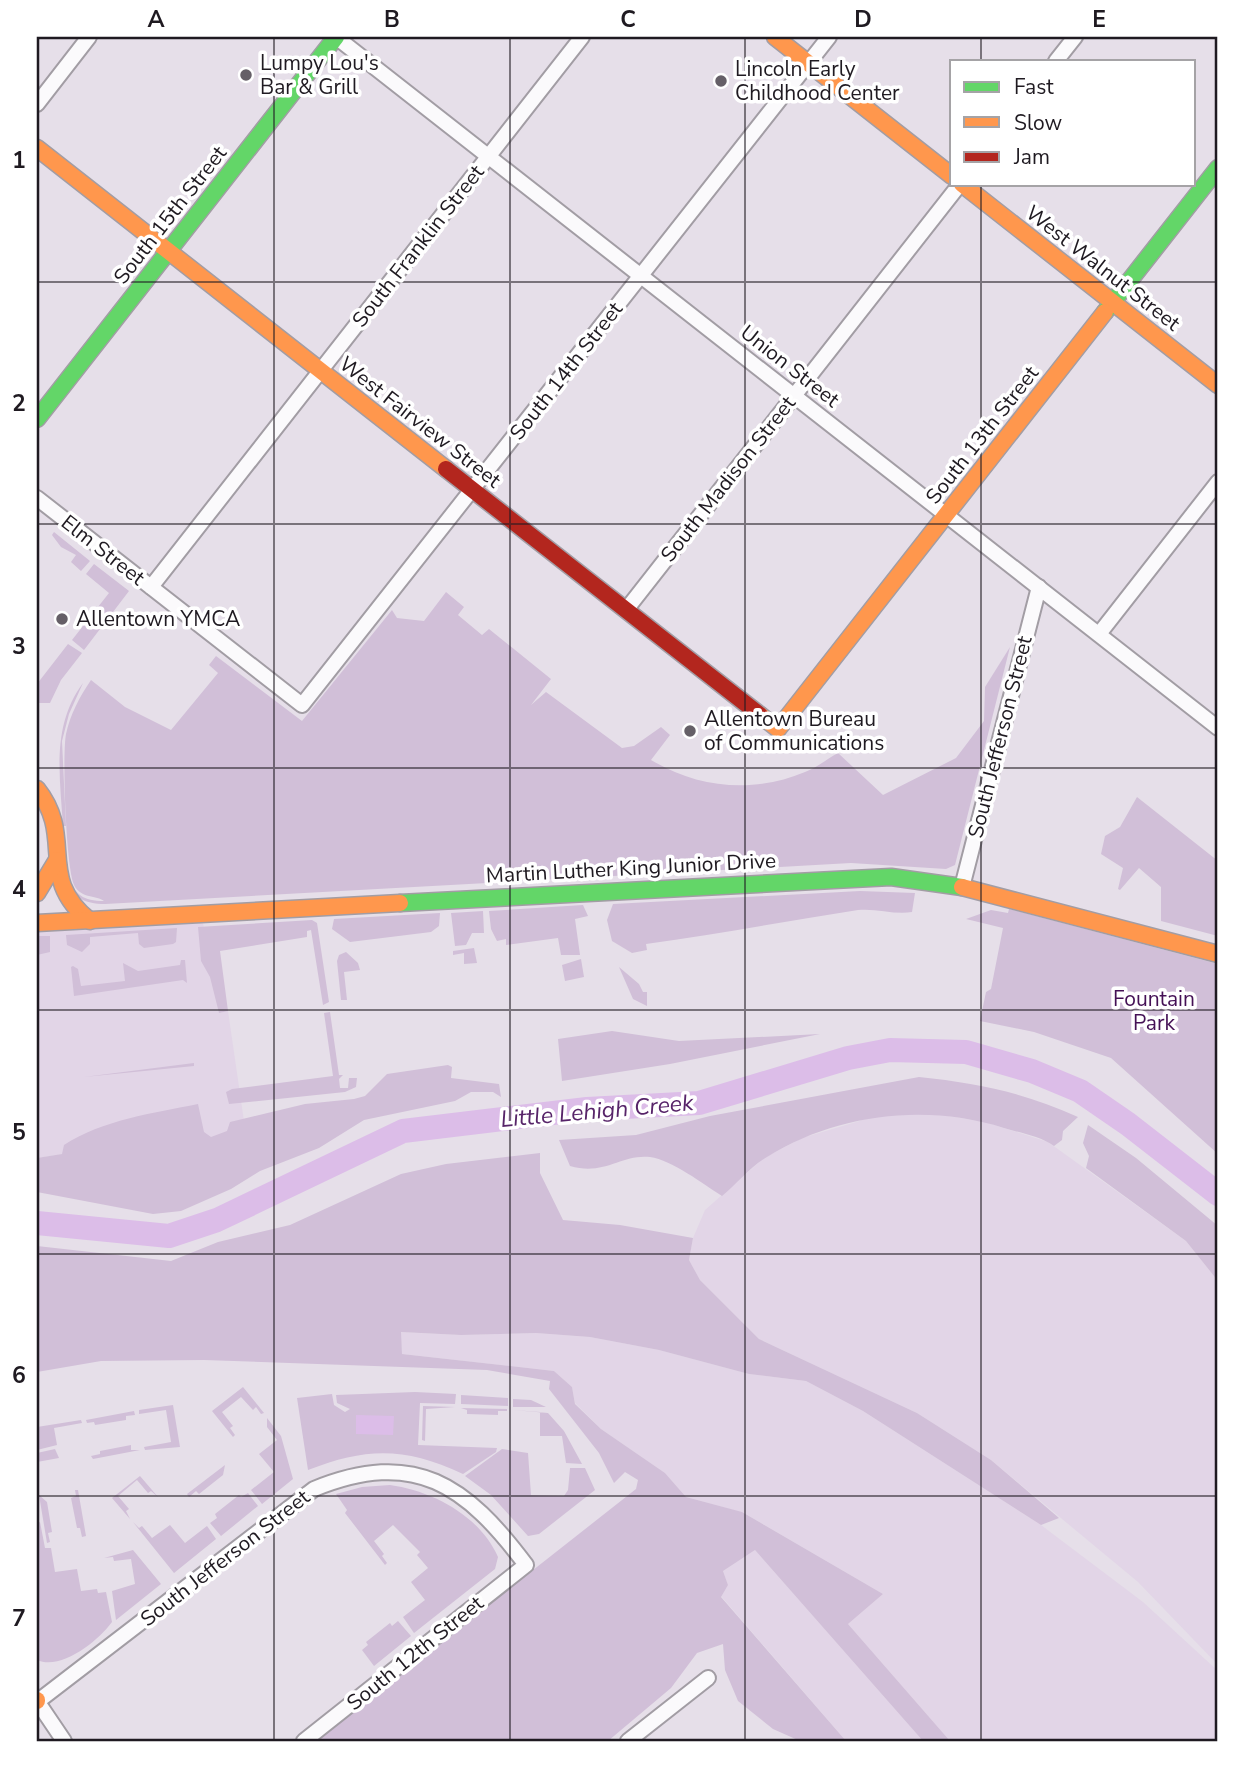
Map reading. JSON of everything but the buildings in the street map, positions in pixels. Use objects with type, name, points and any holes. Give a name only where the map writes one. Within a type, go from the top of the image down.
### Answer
[{"type":"street","points":[[37,104],[89,37]]},
{"type":"street","name":"Union Street","points":[[336,37],[1218,728]]},
{"type":"street","name":"South 15th Street","points":[[37,419],[336,37]]},
{"type":"street","name":"South Franklin Street","points":[[151,587],[582,37]]},
{"type":"street","points":[[775,37],[950,174]]},
{"type":"street","name":"South 14th Street","points":[[302,705],[829,37]]},
{"type":"street","points":[[1057,60],[1075,37]]},
{"type":"street","name":"West Fairview Street","points":[[37,148],[778,729]]},
{"type":"street","name":"South 13th Street","points":[[778,729],[1218,168]]},
{"type":"street","name":"South Madison Street","points":[[626,610],[959,186]]},
{"type":"street","name":"West Walnut Street","points":[[964,186],[1218,386]]},
{"type":"street","points":[[1099,634],[1218,482]]},
{"type":"street","name":"Elm Street","points":[[37,498],[302,705]]},
{"type":"street","name":"South Jefferson Street","points":[[962,887],[1039,587]]},
{"type":"street","points":[[37,789],[54,823],[62,892],[69,904],[90,921]]},
{"type":"street","points":[[37,801],[54,823]]},
{"type":"street","points":[[37,893],[50,876],[57,860]]},
{"type":"street","name":"Martin Luther King Junior Drive","points":[[37,923],[891,877],[962,887],[1218,954]]},
{"type":"street","name":"South Jefferson Street","points":[[37,1701],[296,1500],[314,1489],[344,1478],[395,1473],[439,1483],[477,1506],[495,1523],[526,1565]]},
{"type":"street","name":"South 12th Street","points":[[304,1741],[526,1565]]},
{"type":"street","points":[[628,1741],[708,1678]]},
{"type":"street","points":[[37,1701],[64,1741]]},
{"type":"shaded area","points":[[203,923],[219,1013],[228,1011],[245,1128],[215,1160],[63,1154],[37,1158],[37,932]]},
{"type":"shaded area","points":[[930,1113],[985,1122],[1048,1142],[1186,1241],[1218,1281],[1218,1665],[1138,1582],[991,1460],[917,1413],[759,1339],[700,1280],[689,1260],[693,1238],[705,1210],[764,1158],[802,1138],[873,1117]]},
{"type":"shaded area","points":[[400,1332],[461,1335],[536,1333],[590,1337],[659,1350],[749,1374],[806,1381],[863,1411],[1041,1525],[1143,1602],[1218,1671],[1218,1741],[950,1741],[848,1624],[883,1594],[744,1513],[686,1497],[665,1473],[601,1429],[575,1403],[572,1387],[554,1371],[402,1354]]},
{"type":"shaded area","points":[[356,1415],[394,1416],[393,1435],[356,1434]]},
{"type":"shaded area","points":[[755,1550],[923,1741],[846,1741],[721,1596],[728,1585],[723,1571]]},
{"type":"green space","points":[[54,532],[90,561],[81,571],[71,562],[76,555],[61,547],[52,535]]},
{"type":"green space","points":[[94,564],[129,591],[84,650],[72,640],[109,593],[86,574]]},
{"type":"green space","points":[[446,592],[464,607],[458,615],[482,635],[489,629],[551,679],[531,705],[546,692],[622,748],[634,746],[661,727],[670,735],[651,760],[688,777],[726,785],[785,779],[809,770],[838,753],[883,795],[956,758],[984,721],[985,687],[1010,647],[955,865],[946,869],[851,863],[105,904],[91,903],[74,894],[68,875],[74,888],[81,896],[104,901],[81,893],[74,885],[67,835],[64,764],[66,734],[76,706],[91,680],[125,707],[171,730],[218,673],[209,665],[216,656],[302,721],[392,610],[397,618],[424,621]]},
{"type":"green space","points":[[68,644],[82,653],[61,680],[50,703],[37,703],[37,684]]},
{"type":"green space","points":[[83,683],[69,714],[62,741],[66,826],[63,826],[60,770],[62,734],[73,699]]},
{"type":"green space","points":[[1137,797],[1218,861],[1218,936],[1161,921],[1161,887],[1139,868],[1120,890],[1118,889],[1123,868],[1101,854],[1105,836],[1120,827]]},
{"type":"green space","points":[[860,891],[915,893],[912,912],[858,910],[646,944],[647,950],[632,953],[612,941],[607,920],[613,904]]},
{"type":"green space","points":[[583,905],[588,916],[575,919],[580,955],[561,955],[558,938],[506,945],[506,939],[497,941],[491,929],[489,911]]},
{"type":"green space","name":"Fountain Park","points":[[1009,909],[1218,964],[1218,1154],[1111,1058],[1034,1032],[980,1021],[986,992],[991,989],[1003,928],[966,919],[991,910],[1008,913]]},
{"type":"green space","points":[[483,911],[484,933],[472,933],[466,945],[455,946],[451,913]]},
{"type":"green space","points":[[440,913],[439,926],[431,932],[350,942],[332,929],[334,919]]},
{"type":"green space","points":[[312,920],[317,923],[329,1002],[323,1005],[311,930],[307,931],[307,937],[220,951],[228,1011],[219,1013],[210,977],[201,961],[198,927]]},
{"type":"green space","points":[[177,928],[176,942],[173,944],[144,948],[139,944],[138,933],[90,937],[90,944],[82,952],[67,945],[66,935]]},
{"type":"green space","points":[[37,936],[50,936],[50,952],[37,955]]},
{"type":"green space","points":[[474,948],[477,963],[464,964],[464,953],[453,955],[453,951]]},
{"type":"green space","points":[[346,952],[358,963],[360,970],[344,972],[347,1000],[341,1000],[337,961],[339,955]]},
{"type":"green space","points":[[581,959],[584,977],[565,981],[562,965]]},
{"type":"green space","points":[[181,960],[185,960],[187,983],[183,980],[74,996],[73,966],[78,969],[81,986],[125,981],[123,963],[138,971],[180,965]]},
{"type":"green space","points":[[619,967],[639,984],[643,992],[647,992],[647,1006],[633,999]]},
{"type":"green space","points":[[330,1012],[339,1075],[343,1075],[339,1079],[340,1088],[348,1088],[349,1078],[357,1078],[356,1087],[345,1092],[229,1104],[226,1092],[232,1089],[333,1076],[324,1013]]},
{"type":"green space","points":[[612,1031],[679,1041],[820,1034],[670,1064],[562,1081],[558,1039]]},
{"type":"green space","points":[[194,1063],[194,1066],[84,1077]]},
{"type":"green space","points":[[448,1065],[452,1067],[451,1078],[499,1084],[501,1097],[493,1092],[471,1092],[455,1101],[364,1120],[319,1148],[260,1171],[231,1189],[181,1211],[153,1214],[37,1192],[37,1158],[62,1154],[64,1145],[111,1123],[198,1104],[204,1132],[211,1137],[227,1131],[230,1122],[305,1104],[365,1096],[387,1074]]},
{"type":"green space","points":[[919,1077],[1001,1090],[1039,1101],[1078,1117],[1063,1131],[1062,1140],[1054,1146],[1036,1137],[1004,1128],[944,1116],[882,1117],[852,1122],[794,1142],[767,1157],[722,1196],[677,1167],[650,1157],[630,1159],[603,1167],[570,1166],[559,1140],[636,1135],[710,1116]]},
{"type":"green space","points":[[1088,1125],[1136,1158],[1218,1226],[1218,1281],[1186,1241],[1086,1168],[1089,1156],[1083,1143]]},
{"type":"green space","points":[[540,1153],[540,1173],[563,1220],[620,1225],[693,1238],[689,1260],[700,1280],[759,1339],[917,1413],[991,1460],[1059,1518],[1041,1525],[863,1411],[806,1381],[749,1374],[659,1350],[590,1337],[536,1333],[461,1335],[401,1332],[402,1354],[554,1371],[572,1387],[575,1404],[601,1429],[665,1473],[686,1497],[742,1512],[883,1594],[848,1624],[950,1741],[923,1741],[755,1550],[723,1571],[728,1585],[721,1597],[846,1741],[800,1741],[773,1729],[738,1701],[725,1670],[723,1644],[697,1653],[671,1688],[608,1741],[316,1741],[636,1489],[638,1480],[625,1472],[614,1483],[599,1453],[549,1389],[550,1381],[487,1370],[204,1360],[101,1361],[37,1372],[37,1246],[171,1261],[218,1242],[290,1225],[401,1174],[446,1164]]},
{"type":"green space","points":[[243,1387],[264,1413],[261,1414],[256,1407],[253,1410],[241,1397],[222,1412],[233,1426],[230,1428],[235,1435],[233,1437],[212,1411]]},
{"type":"green space","points":[[415,1392],[456,1394],[455,1404],[420,1403],[418,1445],[497,1448],[496,1452],[463,1474],[423,1459],[386,1453],[349,1457],[308,1470],[297,1398],[332,1394],[334,1405],[345,1412],[350,1409],[337,1403],[336,1395]]},
{"type":"green space","points":[[461,1395],[508,1398],[508,1406],[461,1404]]},
{"type":"green space","points":[[513,1399],[531,1400],[546,1407],[513,1407]]},
{"type":"green space","points":[[173,1405],[180,1447],[145,1450],[144,1447],[171,1442],[166,1410],[139,1414],[139,1410]]},
{"type":"green space","points":[[423,1406],[455,1407],[426,1409],[425,1441],[422,1440]]},
{"type":"green space","points":[[461,1408],[507,1411],[498,1411],[498,1415],[467,1414],[467,1410]]},
{"type":"green space","points":[[134,1411],[135,1415],[126,1416],[126,1420],[95,1425],[94,1422],[87,1423],[86,1420]]},
{"type":"green space","points":[[540,1412],[548,1413],[564,1431],[582,1464],[566,1463],[562,1436],[540,1436]]},
{"type":"green space","points":[[267,1418],[281,1436],[293,1479],[262,1504],[251,1490],[274,1472],[259,1454],[277,1440],[267,1427]]},
{"type":"green space","points":[[81,1420],[82,1423],[54,1428],[57,1445],[37,1450],[37,1427]]},
{"type":"green space","points":[[131,1445],[131,1450],[140,1450],[93,1459],[91,1456],[100,1454],[100,1451]]},
{"type":"green space","points":[[55,1449],[59,1458],[37,1462],[37,1453]]},
{"type":"green space","points":[[502,1449],[528,1453],[531,1495],[564,1496],[568,1490],[570,1468],[585,1468],[595,1490],[539,1534],[528,1536],[491,1495],[465,1476]]},
{"type":"green space","points":[[225,1465],[223,1475],[199,1494],[196,1491],[189,1497],[187,1494]]},
{"type":"green space","points":[[140,1476],[158,1497],[151,1491],[148,1493],[137,1480],[118,1496],[129,1509],[126,1511],[130,1519],[112,1498]]},
{"type":"green space","points":[[390,1485],[422,1493],[453,1508],[480,1529],[498,1557],[495,1569],[414,1633],[403,1617],[425,1600],[411,1582],[428,1568],[417,1555],[420,1552],[393,1525],[374,1541],[384,1554],[382,1556],[387,1563],[385,1565],[345,1513],[347,1510],[336,1494],[362,1487]]},
{"type":"green space","points":[[75,1490],[78,1490],[86,1536],[82,1537],[80,1528],[77,1528],[71,1498],[76,1496]]},
{"type":"green space","points":[[248,1493],[258,1506],[221,1536],[210,1523],[217,1518],[215,1514],[239,1495],[241,1497]]},
{"type":"green space","points":[[39,1495],[47,1502],[52,1532],[48,1533],[50,1542],[47,1543]]},
{"type":"green space","points":[[40,1522],[45,1548],[51,1548],[55,1572],[77,1569],[81,1591],[97,1589],[98,1593],[106,1592],[112,1622],[98,1638],[78,1652],[68,1658],[47,1662],[37,1660],[37,1523]]},
{"type":"green space","points":[[133,1522],[139,1528],[142,1526],[152,1538],[170,1525],[185,1543],[207,1526],[216,1539],[174,1573]]},
{"type":"green space","points":[[133,1550],[161,1584],[116,1620],[112,1591],[135,1584],[131,1559],[114,1561],[113,1557],[104,1558]]},
{"type":"green space","points":[[398,1621],[411,1636],[374,1666],[362,1650],[368,1645],[366,1642],[390,1623],[392,1626]]},
{"type":"waterway","name":"Little Lehigh Creek","points":[[37,1223],[169,1236],[217,1220],[403,1131],[587,1109],[699,1103],[848,1058],[890,1050],[966,1052],[1032,1071],[1080,1091],[1128,1124],[1218,1194]]},
{"type":"traffic: fast","points":[[37,419],[336,37]]},
{"type":"traffic: fast","points":[[1105,312],[1218,168]]},
{"type":"traffic: fast","points":[[400,903],[891,877],[962,887]]},
{"type":"traffic: slow","points":[[775,37],[950,174]]},
{"type":"traffic: slow","points":[[37,148],[446,469]]},
{"type":"traffic: slow","points":[[965,186],[1218,385]]},
{"type":"traffic: slow","points":[[760,715],[778,729],[1105,312]]},
{"type":"traffic: slow","points":[[37,789],[54,824],[59,873],[64,889],[74,905],[90,921]]},
{"type":"traffic: slow","points":[[37,893],[57,860]]},
{"type":"traffic: slow","points":[[962,887],[1218,954]]},
{"type":"traffic: slow","points":[[37,923],[400,903]]},
{"type":"traffic: jam","points":[[446,469],[760,715]]},
{"type":"place","name":"Lumpy Lou's Bar & Grill","points":[[246,75]]},
{"type":"place","name":"Lincoln Early Childhood Center","points":[[721,81]]},
{"type":"place","name":"Allentown YMCA","points":[[62,619]]},
{"type":"place","name":"Allentown Bureau of Communications","points":[[690,731]]}]
